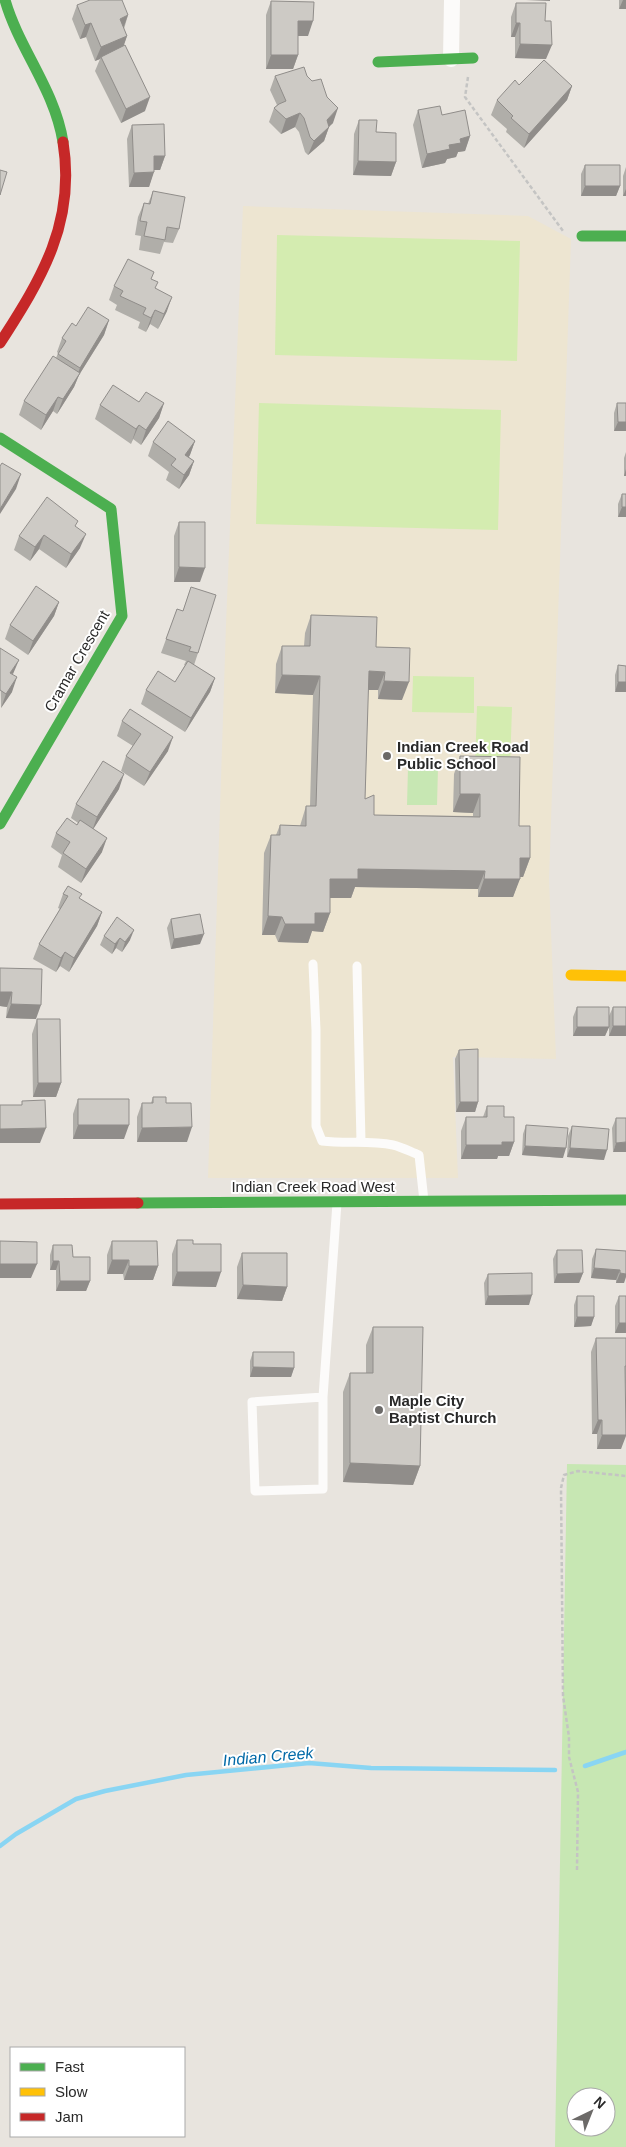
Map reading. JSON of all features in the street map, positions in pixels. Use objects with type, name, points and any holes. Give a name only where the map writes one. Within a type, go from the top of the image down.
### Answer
[{"type":"street","points":[[0,343],[48,261],[59,231],[65,203],[66,172],[64,146],[58,117],[48,93],[23,46],[5,0]]},
{"type":"street","points":[[451,59],[452,0]]},
{"type":"street","points":[[378,62],[473,58]]},
{"type":"street","points":[[582,236],[626,236]]},
{"type":"street","name":"Cramar Crescent","points":[[0,438],[111,509],[122,616],[0,824]]},
{"type":"street","points":[[571,975],[626,976]]},
{"type":"street","name":"Indian Creek Road West","points":[[0,1204],[626,1200]]},
{"type":"lane","points":[[313,964],[316,1030],[316,1126],[322,1140],[343,1144],[361,1142],[394,1145],[419,1156],[424,1202]]},
{"type":"lane","points":[[357,966],[361,1142]]},
{"type":"lane","points":[[323,1397],[252,1402],[255,1491],[323,1489],[323,1397],[337,1203]]},
{"type":"path","points":[[473,58],[465,86],[465,97],[573,245],[582,236]]},
{"type":"path","points":[[577,1870],[578,1792],[569,1757],[569,1737],[563,1696],[561,1488],[564,1475],[578,1471],[626,1476]]},
{"type":"shaded area","name":"Indian Creek Road Public School","points":[[243,206],[528,216],[571,239],[549,879],[556,1059],[453,1057],[458,1178],[208,1178],[226,625]]},
{"type":"green space","points":[[277,235],[520,241],[517,361],[275,355]]},
{"type":"green space","points":[[259,403],[501,410],[498,530],[256,524]]},
{"type":"green space","points":[[413,676],[474,677],[474,713],[412,712]]},
{"type":"green space","points":[[477,706],[512,707],[510,769],[475,768]]},
{"type":"green space","points":[[408,768],[438,768],[437,805],[407,805]]},
{"type":"green space","points":[[567,1464],[626,1465],[626,2147],[555,2147]]},
{"type":"building","points":[[90,0],[122,0],[128,15],[120,19],[127,36],[101,47],[91,23],[85,25],[77,5]]},
{"type":"building","points":[[271,1],[314,2],[313,21],[298,21],[298,55],[271,55]]},
{"type":"building","points":[[516,3],[546,3],[545,21],[551,21],[552,45],[520,44],[520,23],[516,23]]},
{"type":"building","points":[[125,45],[150,97],[126,109],[101,57]]},
{"type":"building","points":[[544,60],[572,86],[529,134],[511,118],[513,116],[497,100],[515,80],[519,85]]},
{"type":"building","points":[[304,67],[307,76],[312,81],[321,79],[327,97],[338,108],[327,120],[329,127],[314,141],[310,137],[304,118],[300,113],[286,119],[274,108],[286,101],[275,76]]},
{"type":"building","points":[[440,106],[442,115],[465,110],[470,136],[460,139],[461,143],[449,145],[450,149],[427,154],[418,110]]},
{"type":"building","points":[[359,120],[377,120],[376,132],[396,133],[396,162],[358,161]]},
{"type":"building","points":[[164,124],[165,156],[154,156],[154,172],[134,173],[132,125]]},
{"type":"building","points":[[585,165],[620,165],[620,186],[585,186]]},
{"type":"building","points":[[0,170],[7,172],[0,195]]},
{"type":"building","points":[[153,191],[185,197],[179,229],[167,227],[165,240],[144,236],[147,222],[140,221],[144,203],[150,204]]},
{"type":"building","points":[[128,259],[154,272],[151,279],[158,282],[155,288],[172,297],[164,314],[155,310],[151,318],[143,314],[146,308],[120,296],[123,291],[114,286]]},
{"type":"building","points":[[88,307],[109,320],[80,368],[58,354],[66,341],[62,338],[72,323],[76,326]]},
{"type":"building","points":[[53,356],[80,373],[63,399],[58,397],[46,415],[24,401]]},
{"type":"building","points":[[113,385],[139,402],[146,392],[164,403],[146,430],[139,425],[136,429],[100,405]]},
{"type":"building","points":[[617,403],[626,403],[626,422],[618,422]]},
{"type":"building","points":[[168,421],[195,441],[185,455],[194,461],[184,475],[171,465],[176,459],[153,442]]},
{"type":"building","points":[[2,463],[21,474],[0,509],[0,466]]},
{"type":"building","points":[[622,494],[626,494],[626,507],[622,507]]},
{"type":"building","points":[[47,497],[78,521],[75,526],[86,534],[71,554],[44,535],[35,547],[19,536]]},
{"type":"building","points":[[179,522],[205,522],[205,568],[179,567]]},
{"type":"building","points":[[36,586],[59,602],[33,641],[10,625]]},
{"type":"building","points":[[191,587],[216,595],[198,653],[189,651],[191,647],[166,639],[177,609],[183,611]]},
{"type":"building","points":[[311,615],[377,617],[376,647],[410,648],[409,682],[384,681],[385,672],[369,671],[365,799],[374,795],[374,815],[480,817],[480,794],[460,794],[460,756],[520,757],[519,826],[530,826],[530,858],[520,858],[520,879],[484,879],[485,871],[358,869],[358,879],[330,879],[330,913],[315,913],[315,924],[285,924],[282,917],[268,916],[271,835],[280,835],[280,825],[306,826],[306,806],[316,806],[320,676],[282,675],[282,646],[310,646]]},
{"type":"building","points":[[0,648],[19,660],[10,673],[17,677],[6,694],[0,690]]},
{"type":"building","points":[[188,661],[215,678],[191,718],[146,690],[158,671],[175,682]]},
{"type":"building","points":[[618,665],[626,666],[626,682],[618,682]]},
{"type":"building","points":[[130,709],[173,737],[150,772],[126,756],[141,734],[122,721]]},
{"type":"building","points":[[103,761],[124,774],[97,817],[76,804]]},
{"type":"building","points":[[67,818],[77,825],[80,820],[107,838],[86,869],[63,853],[70,842],[56,833]]},
{"type":"building","points":[[68,886],[82,894],[79,898],[102,912],[74,958],[65,952],[61,958],[39,944],[68,896],[63,894]]},
{"type":"building","points":[[200,914],[204,934],[174,939],[171,919]]},
{"type":"building","points":[[117,917],[134,930],[125,942],[120,938],[115,944],[104,936]]},
{"type":"building","points":[[0,968],[42,969],[41,1005],[11,1004],[12,992],[0,992]]},
{"type":"building","points":[[577,1007],[609,1007],[609,1027],[577,1027]]},
{"type":"building","points":[[613,1007],[626,1007],[626,1026],[613,1026]]},
{"type":"building","points":[[37,1019],[60,1019],[61,1083],[38,1083]]},
{"type":"building","points":[[478,1049],[478,1102],[460,1102],[459,1050]]},
{"type":"building","points":[[153,1097],[166,1097],[166,1103],[191,1103],[192,1127],[142,1128],[142,1103],[153,1103]]},
{"type":"building","points":[[78,1099],[129,1099],[129,1125],[78,1125]]},
{"type":"building","points":[[45,1100],[46,1128],[0,1129],[0,1105],[22,1105],[22,1101]]},
{"type":"building","points":[[487,1106],[504,1106],[504,1117],[514,1117],[514,1142],[502,1142],[502,1145],[466,1145],[466,1117],[487,1117]]},
{"type":"building","points":[[616,1118],[626,1118],[626,1142],[616,1143]]},
{"type":"building","points":[[526,1125],[568,1128],[566,1148],[525,1146]]},
{"type":"building","points":[[572,1126],[609,1129],[607,1150],[570,1148]]},
{"type":"building","points":[[177,1240],[193,1240],[193,1244],[221,1244],[221,1272],[177,1272]]},
{"type":"building","points":[[0,1241],[37,1242],[37,1264],[0,1264]]},
{"type":"building","points":[[112,1241],[157,1241],[158,1266],[129,1266],[129,1260],[112,1260]]},
{"type":"building","points":[[53,1245],[72,1245],[73,1257],[90,1257],[90,1281],[60,1281],[59,1261],[53,1261]]},
{"type":"building","points":[[596,1249],[626,1251],[626,1274],[620,1273],[620,1270],[594,1268]]},
{"type":"building","points":[[557,1250],[582,1250],[583,1273],[557,1274]]},
{"type":"building","points":[[242,1253],[287,1253],[287,1287],[243,1285]]},
{"type":"building","points":[[532,1273],[532,1295],[488,1296],[488,1274]]},
{"type":"building","points":[[577,1296],[594,1296],[594,1317],[577,1317]]},
{"type":"building","points":[[619,1296],[626,1296],[626,1323],[619,1323]]},
{"type":"building","name":"Maple City Baptist Church","points":[[373,1327],[423,1327],[420,1466],[350,1463],[350,1373],[373,1373]]},
{"type":"building","points":[[596,1338],[626,1338],[626,1435],[602,1435],[602,1420],[598,1420]]},
{"type":"building","points":[[253,1352],[294,1352],[294,1368],[253,1367]]},
{"type":"waterway","name":"Indian Creek","points":[[585,1766],[626,1752]]},
{"type":"waterway","name":"Indian Creek","points":[[0,1846],[16,1834],[76,1799],[105,1791],[186,1775],[309,1763],[371,1768],[555,1770]]},
{"type":"traffic: fast","points":[[5,0],[19,36],[53,105],[63,142]]},
{"type":"traffic: fast","points":[[378,62],[473,58]]},
{"type":"traffic: fast","points":[[582,236],[626,236]]},
{"type":"traffic: fast","points":[[0,438],[111,509],[122,616],[0,824]]},
{"type":"traffic: fast","points":[[138,1203],[626,1200]]},
{"type":"traffic: slow","points":[[571,975],[626,976]]},
{"type":"traffic: jam","points":[[0,343],[42,272],[60,224],[65,198],[66,171],[63,142]]},
{"type":"traffic: jam","points":[[0,1204],[138,1203]]},
{"type":"place","name":"Indian Creek Road Public School","points":[[387,756]]},
{"type":"place","name":"Maple City Baptist Church","points":[[379,1410]]}]
